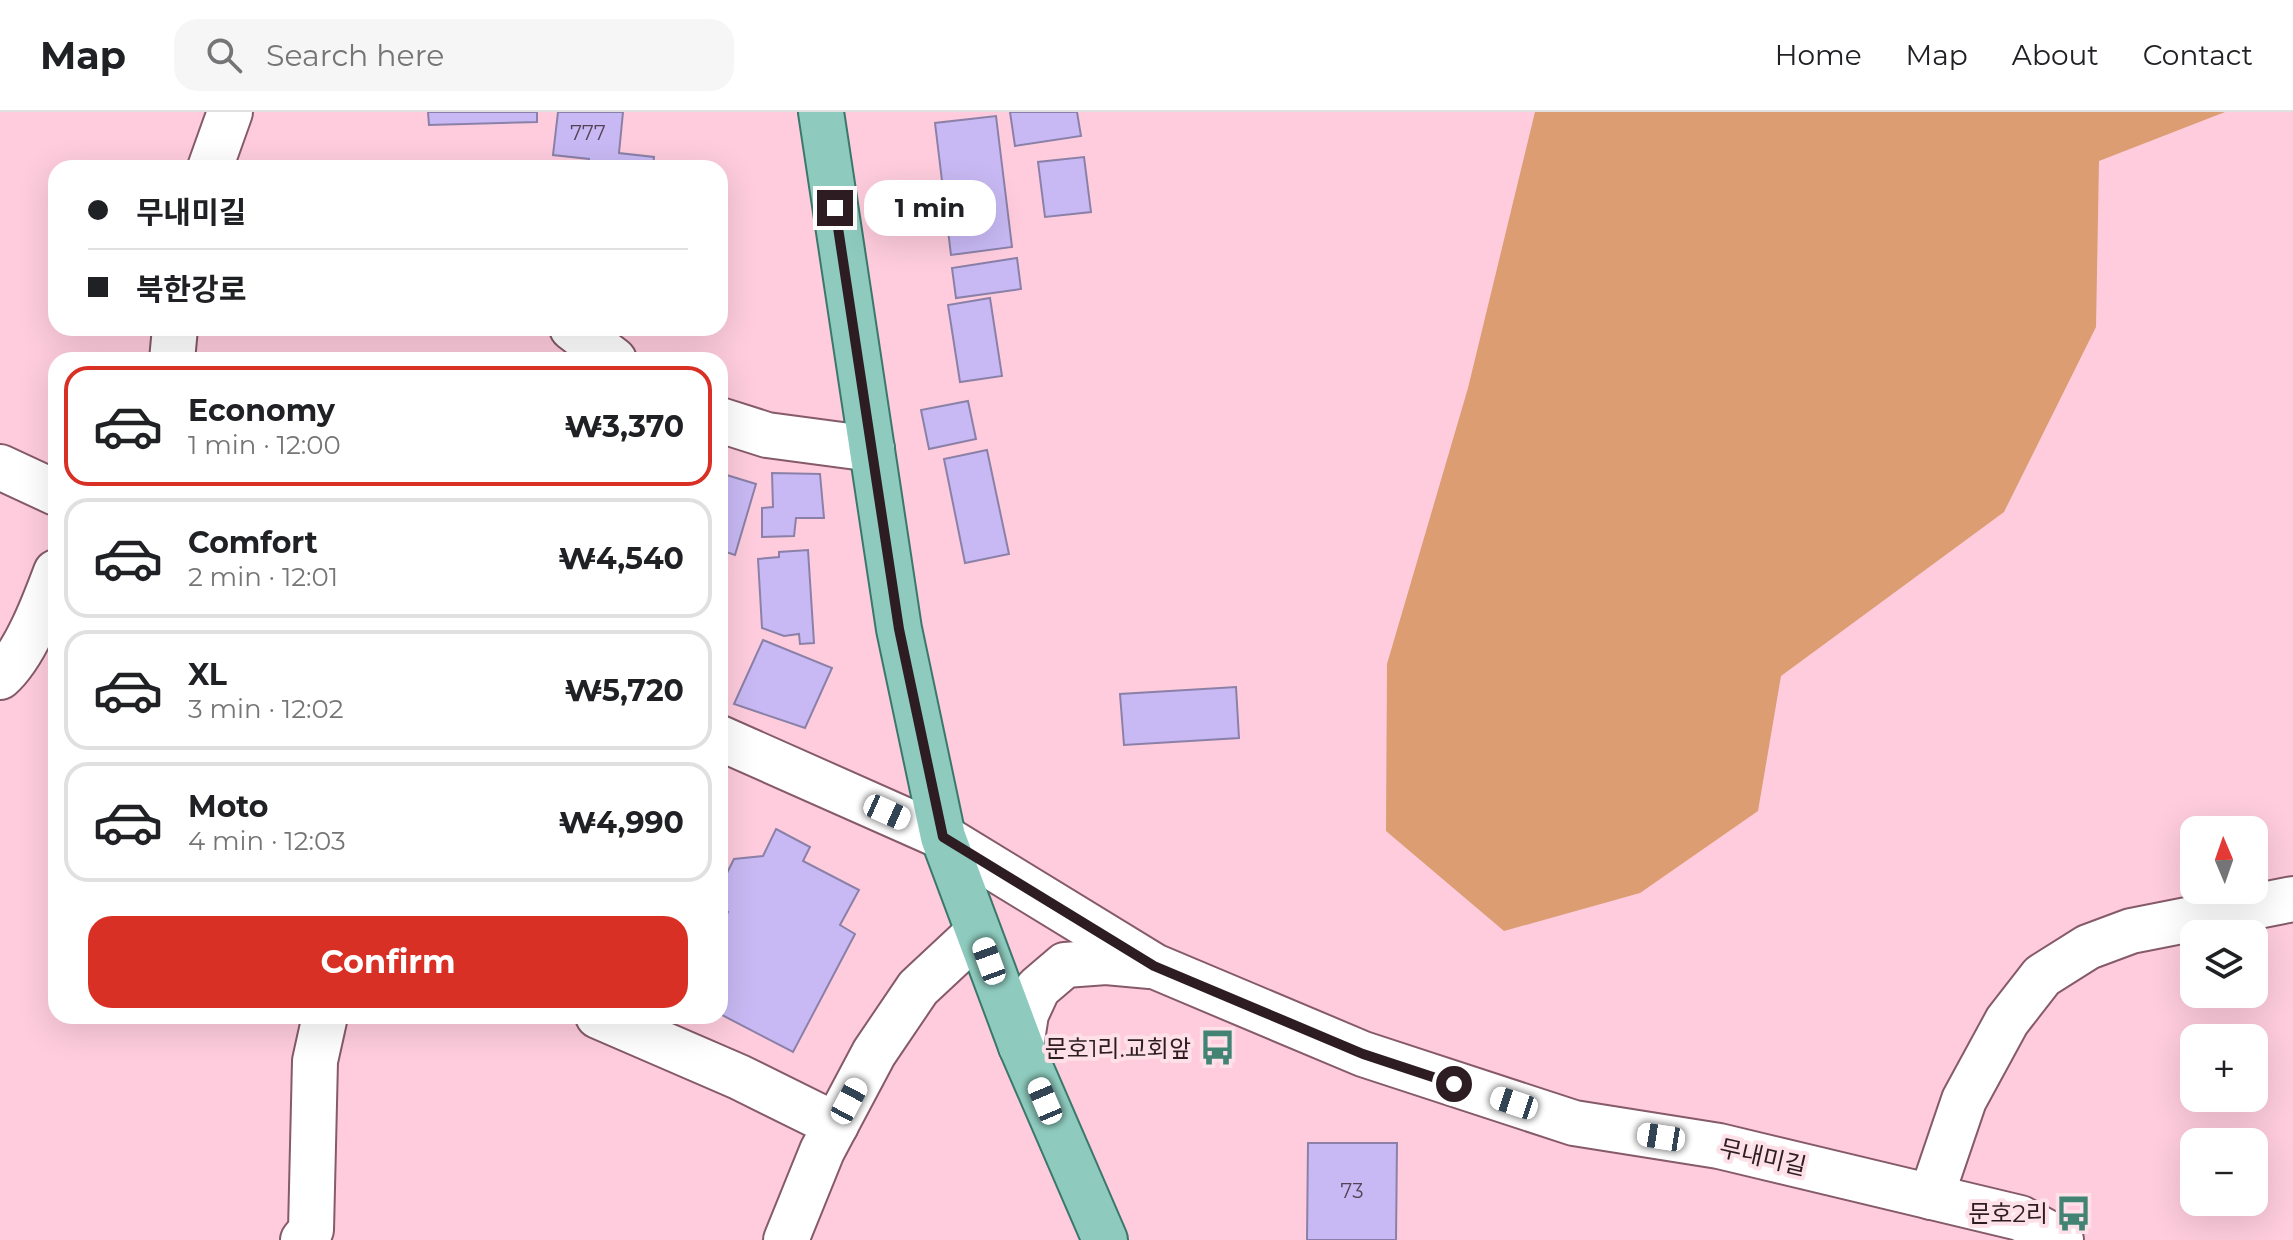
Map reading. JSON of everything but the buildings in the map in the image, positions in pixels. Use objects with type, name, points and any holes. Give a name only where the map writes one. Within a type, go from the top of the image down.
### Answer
[{"type":"main road","points":[[821,112],[899,629],[943,837],[1021,1046],[1105,1240]]},
{"type":"street","points":[[213,160],[230,112]]},
{"type":"street","points":[[582,336],[604,352]]},
{"type":"street","points":[[728,423],[767,435],[872,449]]},
{"type":"street","points":[[0,467],[48,489]]},
{"type":"street","points":[[0,677],[12,667],[48,594]]},
{"type":"street","name":"무내미길","points":[[728,742],[943,837],[1154,966],[1363,1054],[1574,1123],[1719,1146],[2020,1218],[2061,1240]]},
{"type":"street","points":[[1931,1197],[1964,1100],[2007,1021],[2042,976],[2088,947],[2131,931],[2293,899]]},
{"type":"street","points":[[786,1240],[822,1151],[874,1053],[918,988],[978,932]]},
{"type":"street","points":[[1021,1046],[1026,1014],[1038,988],[1065,965],[1106,962],[1154,966]]},
{"type":"street","points":[[303,1240],[311,1230],[315,1061],[323,1024]]},
{"type":"street","points":[[616,1024],[739,1077],[836,1125]]},
{"type":"shaded area","points":[[1535,112],[2225,112],[2099,161],[2096,327],[2004,512],[1781,676],[1758,811],[1640,893],[1504,931],[1386,831],[1387,664],[1468,388]]},
{"type":"place","name":"문호1리.교회앞","points":[[1217,1048]]},
{"type":"place","name":"문호2리","points":[[2074,1213]]},
{"type":"route","points":[[835,208],[899,629],[943,837],[1154,966],[1363,1054],[1454,1084]]}]
